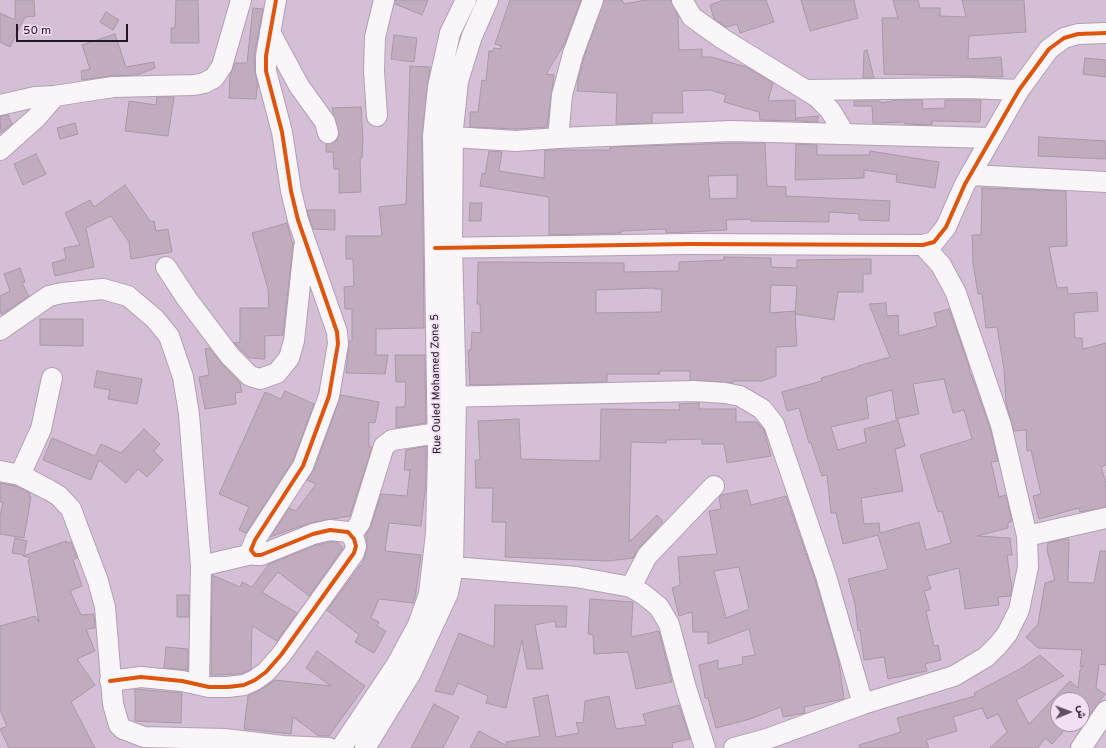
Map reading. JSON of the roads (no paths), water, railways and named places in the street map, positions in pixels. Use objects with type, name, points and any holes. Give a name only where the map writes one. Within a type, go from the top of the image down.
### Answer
[{"type":"street","points":[[0,105],[35,97],[55,96],[114,87],[204,83],[214,78],[222,66],[242,0]]},
{"type":"street","points":[[252,554],[252,546],[255,540],[303,466],[329,396],[338,348],[337,332],[305,243],[291,191],[282,132],[266,71],[270,32],[276,0]]},
{"type":"street","points":[[378,116],[374,71],[375,37],[384,0]]},
{"type":"street","name":"Rue Ouled Mohamed Zone 5","points":[[342,748],[398,664],[443,567],[446,397],[444,247],[433,136],[438,86],[450,33],[466,0]]},
{"type":"street","name":"Rue Ouled Mohamed Zone 5","points":[[444,247],[458,81],[472,36],[488,0]]},
{"type":"street","points":[[558,138],[562,95],[573,54],[593,0]]},
{"type":"street","points":[[687,2],[692,17],[723,39],[817,97],[830,110],[844,133]]},
{"type":"street","points":[[270,32],[299,86],[325,122],[328,133]]},
{"type":"street","points":[[444,247],[800,243],[923,245],[934,242],[946,227],[970,175],[1019,90],[1056,43],[1064,38],[1078,34],[1106,33]]},
{"type":"street","points":[[806,90],[959,88],[1019,90]]},
{"type":"street","points":[[0,150],[36,118],[55,96]]},
{"type":"street","points":[[453,137],[516,141],[731,131],[991,138]]},
{"type":"street","points":[[970,175],[1106,182]]},
{"type":"street","points":[[166,267],[187,299],[230,356],[250,376],[260,379],[277,373],[289,358],[294,341],[305,243]]},
{"type":"street","points":[[734,748],[767,739],[863,704],[954,676],[986,656],[998,646],[1007,634],[1019,610],[1028,567],[1027,536],[1001,425],[956,293],[941,265],[923,245]]},
{"type":"street","points":[[0,330],[49,296],[62,293],[103,289],[128,296],[159,323],[174,347],[183,377],[189,414],[201,566],[198,684]]},
{"type":"street","points":[[20,475],[41,429],[52,378]]},
{"type":"street","points":[[446,397],[694,391],[725,393],[740,396],[762,409],[774,424],[826,576],[863,704]]},
{"type":"street","name":"Rue Ouled Mohamed Zone 5","points":[[365,748],[411,673],[448,593],[443,567],[438,433],[446,397]]},
{"type":"street","points":[[351,534],[360,523],[384,446],[392,440],[438,433]]},
{"type":"street","points":[[0,471],[20,475],[59,496],[71,509],[98,581],[105,607],[110,682],[113,704],[119,725],[129,733],[144,737],[225,739],[283,746],[342,748]]},
{"type":"street","points":[[631,587],[647,556],[714,486]]},
{"type":"street","points":[[1027,536],[1106,518]]},
{"type":"street","points":[[110,682],[141,676],[198,684],[209,687],[244,685],[266,672],[281,655],[354,553],[356,546],[351,534],[344,530],[330,530],[313,534],[261,555],[252,554],[201,566]]},
{"type":"street","points":[[443,567],[576,577],[631,587],[643,594],[658,607],[670,624],[686,688],[706,748]]},
{"type":"street","points":[[1081,748],[1106,711]]}]
